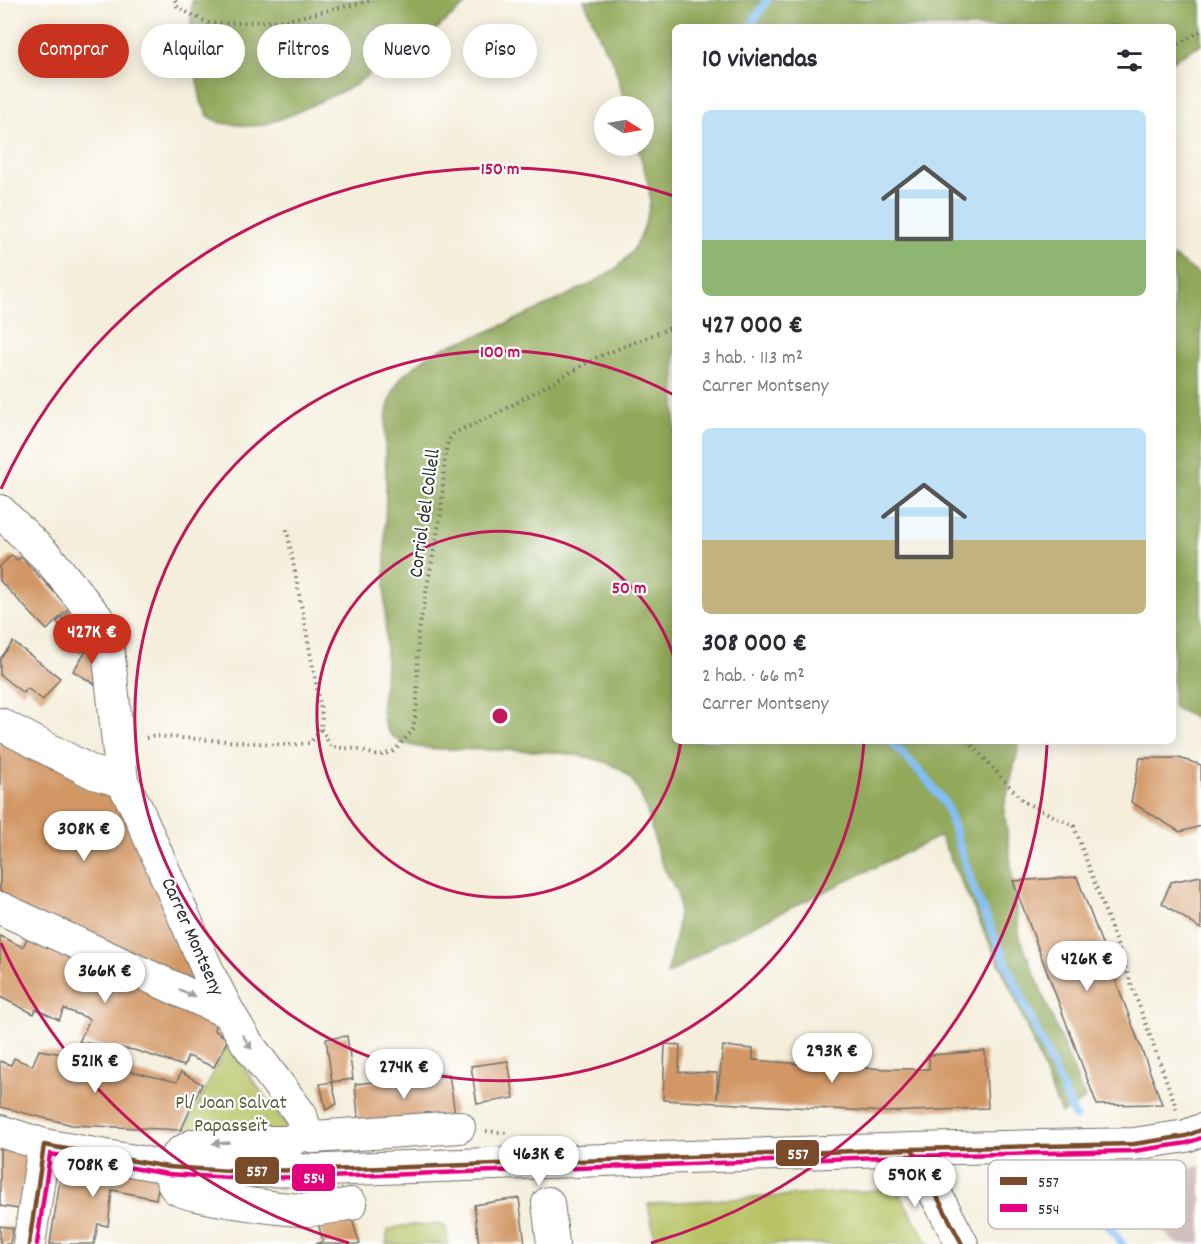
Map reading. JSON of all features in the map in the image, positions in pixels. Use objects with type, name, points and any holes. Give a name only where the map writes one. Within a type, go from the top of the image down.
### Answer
[{"type":"street","name":"Carrer Montseny","points":[[0,511],[49,558],[106,629],[122,780],[137,808],[210,976],[247,1044],[301,1115],[303,1133]]},
{"type":"street","points":[[0,724],[94,772],[122,780]]},
{"type":"street","points":[[0,908],[229,1013]]},
{"type":"street","points":[[168,1167],[180,1152],[194,1145],[290,1142],[303,1133],[314,1137],[459,1127]]},
{"type":"street","points":[[0,1131],[44,1145],[168,1167],[230,1171],[324,1170],[912,1149],[1134,1144],[1194,1133]]},
{"type":"street","points":[[29,1244],[44,1145]]},
{"type":"street","points":[[912,1149],[962,1244]]},
{"type":"street","points":[[168,1167],[175,1188],[211,1199],[285,1210],[319,1210],[351,1204]]},
{"type":"street","points":[[548,1203],[554,1244]]},
{"type":"path","points":[[175,0],[178,8],[211,24],[286,20],[373,0]]},
{"type":"path","points":[[1176,45],[1201,31]]},
{"type":"path","name":"Corriol del Collell","points":[[321,729],[331,747],[356,749],[379,756],[394,751],[412,729],[417,704],[418,635],[441,513],[445,456],[448,441],[454,433],[494,415],[598,357],[672,327]]},
{"type":"path","points":[[119,747],[153,736],[287,746],[310,743],[321,729],[322,715],[286,525]]},
{"type":"path","points":[[971,744],[1024,802],[1074,826],[1194,1133]]},
{"type":"shaded area","points":[[1201,1166],[1201,1244],[1176,1244],[1161,1229],[1186,1229],[1186,1171]]},
{"type":"green space","points":[[192,0],[471,0],[442,24],[363,24],[364,78],[355,85],[291,115],[263,125],[220,123],[208,116],[201,102],[197,78],[245,78],[245,24],[191,24]]},
{"type":"green space","points":[[584,0],[1201,0],[1201,44],[1176,59],[1176,24],[672,24],[672,744],[1019,744],[1004,808],[1020,938],[1085,1099],[1061,1114],[1015,998],[940,836],[720,942],[667,975],[677,925],[678,897],[660,860],[642,799],[631,779],[624,772],[590,758],[567,754],[419,747],[397,739],[391,735],[385,725],[382,705],[386,664],[385,432],[389,403],[401,378],[432,354],[566,296],[603,277],[631,253],[644,227],[650,202],[640,156],[654,156],[654,96],[623,96],[613,60],[604,47]]},
{"type":"green space","points":[[1176,258],[1201,276],[1201,721],[1176,708]]},
{"type":"green space","name":"Pl/ Joan Salvat Papasseït","points":[[227,1046],[299,1142],[177,1146]]},
{"type":"green space","points":[[896,1189],[929,1244],[656,1244],[648,1204]]},
{"type":"green space","points":[[443,1225],[446,1228],[448,1244],[386,1244],[388,1230],[394,1228]]},
{"type":"building","points":[[12,555],[17,560],[21,557],[69,608],[47,630],[0,581],[0,566]]},
{"type":"building","points":[[77,605],[96,629],[81,652],[57,622]]},
{"type":"building","points":[[98,633],[106,691],[73,671]]},
{"type":"building","points":[[13,642],[60,678],[43,700],[27,688],[23,693],[0,675],[0,659]]},
{"type":"building","points":[[0,730],[119,785],[201,972],[189,989],[0,901]]},
{"type":"building","points":[[1140,758],[1179,758],[1201,765],[1201,826],[1180,832],[1131,802]]},
{"type":"building","points":[[1201,876],[1201,929],[1162,903],[1171,882]]},
{"type":"building","points":[[1077,877],[1162,1104],[1097,1105],[1013,881]]},
{"type":"building","points":[[29,934],[216,1021],[214,1030],[228,1039],[214,1067],[188,1056],[184,1066],[134,1050],[79,1042],[90,1019],[64,1009],[59,1020],[36,1009],[34,1014],[0,997],[0,936],[23,947]]},
{"type":"building","points":[[347,1036],[353,1079],[332,1082],[326,1039]]},
{"type":"building","points":[[665,1044],[680,1045],[679,1072],[717,1073],[717,1099],[723,1046],[753,1049],[753,1060],[830,1066],[830,1060],[848,1061],[848,1067],[890,1069],[929,1069],[929,1055],[985,1051],[988,1108],[888,1112],[663,1100]]},
{"type":"building","points":[[39,1050],[74,1056],[97,1067],[98,1064],[177,1082],[181,1072],[202,1084],[181,1130],[72,1125],[0,1107],[0,1061],[11,1065],[14,1058],[32,1066]]},
{"type":"building","points":[[508,1061],[514,1098],[477,1104],[471,1066]]},
{"type":"building","points":[[449,1074],[455,1114],[359,1128],[355,1084]]},
{"type":"building","points":[[332,1082],[337,1104],[326,1110],[320,1084]]},
{"type":"building","points":[[0,1148],[30,1154],[18,1209],[0,1206]]},
{"type":"building","points":[[77,1159],[160,1175],[156,1199],[112,1190],[108,1226],[98,1224],[94,1244],[50,1244],[62,1168]]},
{"type":"building","points":[[519,1198],[525,1244],[479,1244],[474,1205]]},
{"type":"building","points":[[349,1210],[360,1244],[316,1244],[323,1241],[317,1220]]},
{"type":"building","points":[[0,1226],[13,1228],[10,1244],[0,1244]]},
{"type":"waterway","points":[[752,24],[767,0]]},
{"type":"waterway","points":[[894,744],[928,781],[946,805],[975,893],[1075,1117]]},
{"type":"waterway","points":[[1111,1229],[1122,1244]]},
{"type":"transit line","name":"557","points":[[29,1244],[44,1145],[168,1167],[230,1171],[325,1170],[912,1149],[1134,1144],[1186,1136],[1201,1130]]},
{"type":"transit line","name":"554","points":[[37,1244],[50,1154],[168,1174],[230,1178],[325,1177],[912,1156],[1134,1151],[1187,1143],[1201,1138]]},
{"type":"transit line","name":"557","points":[[912,1149],[962,1244]]}]
